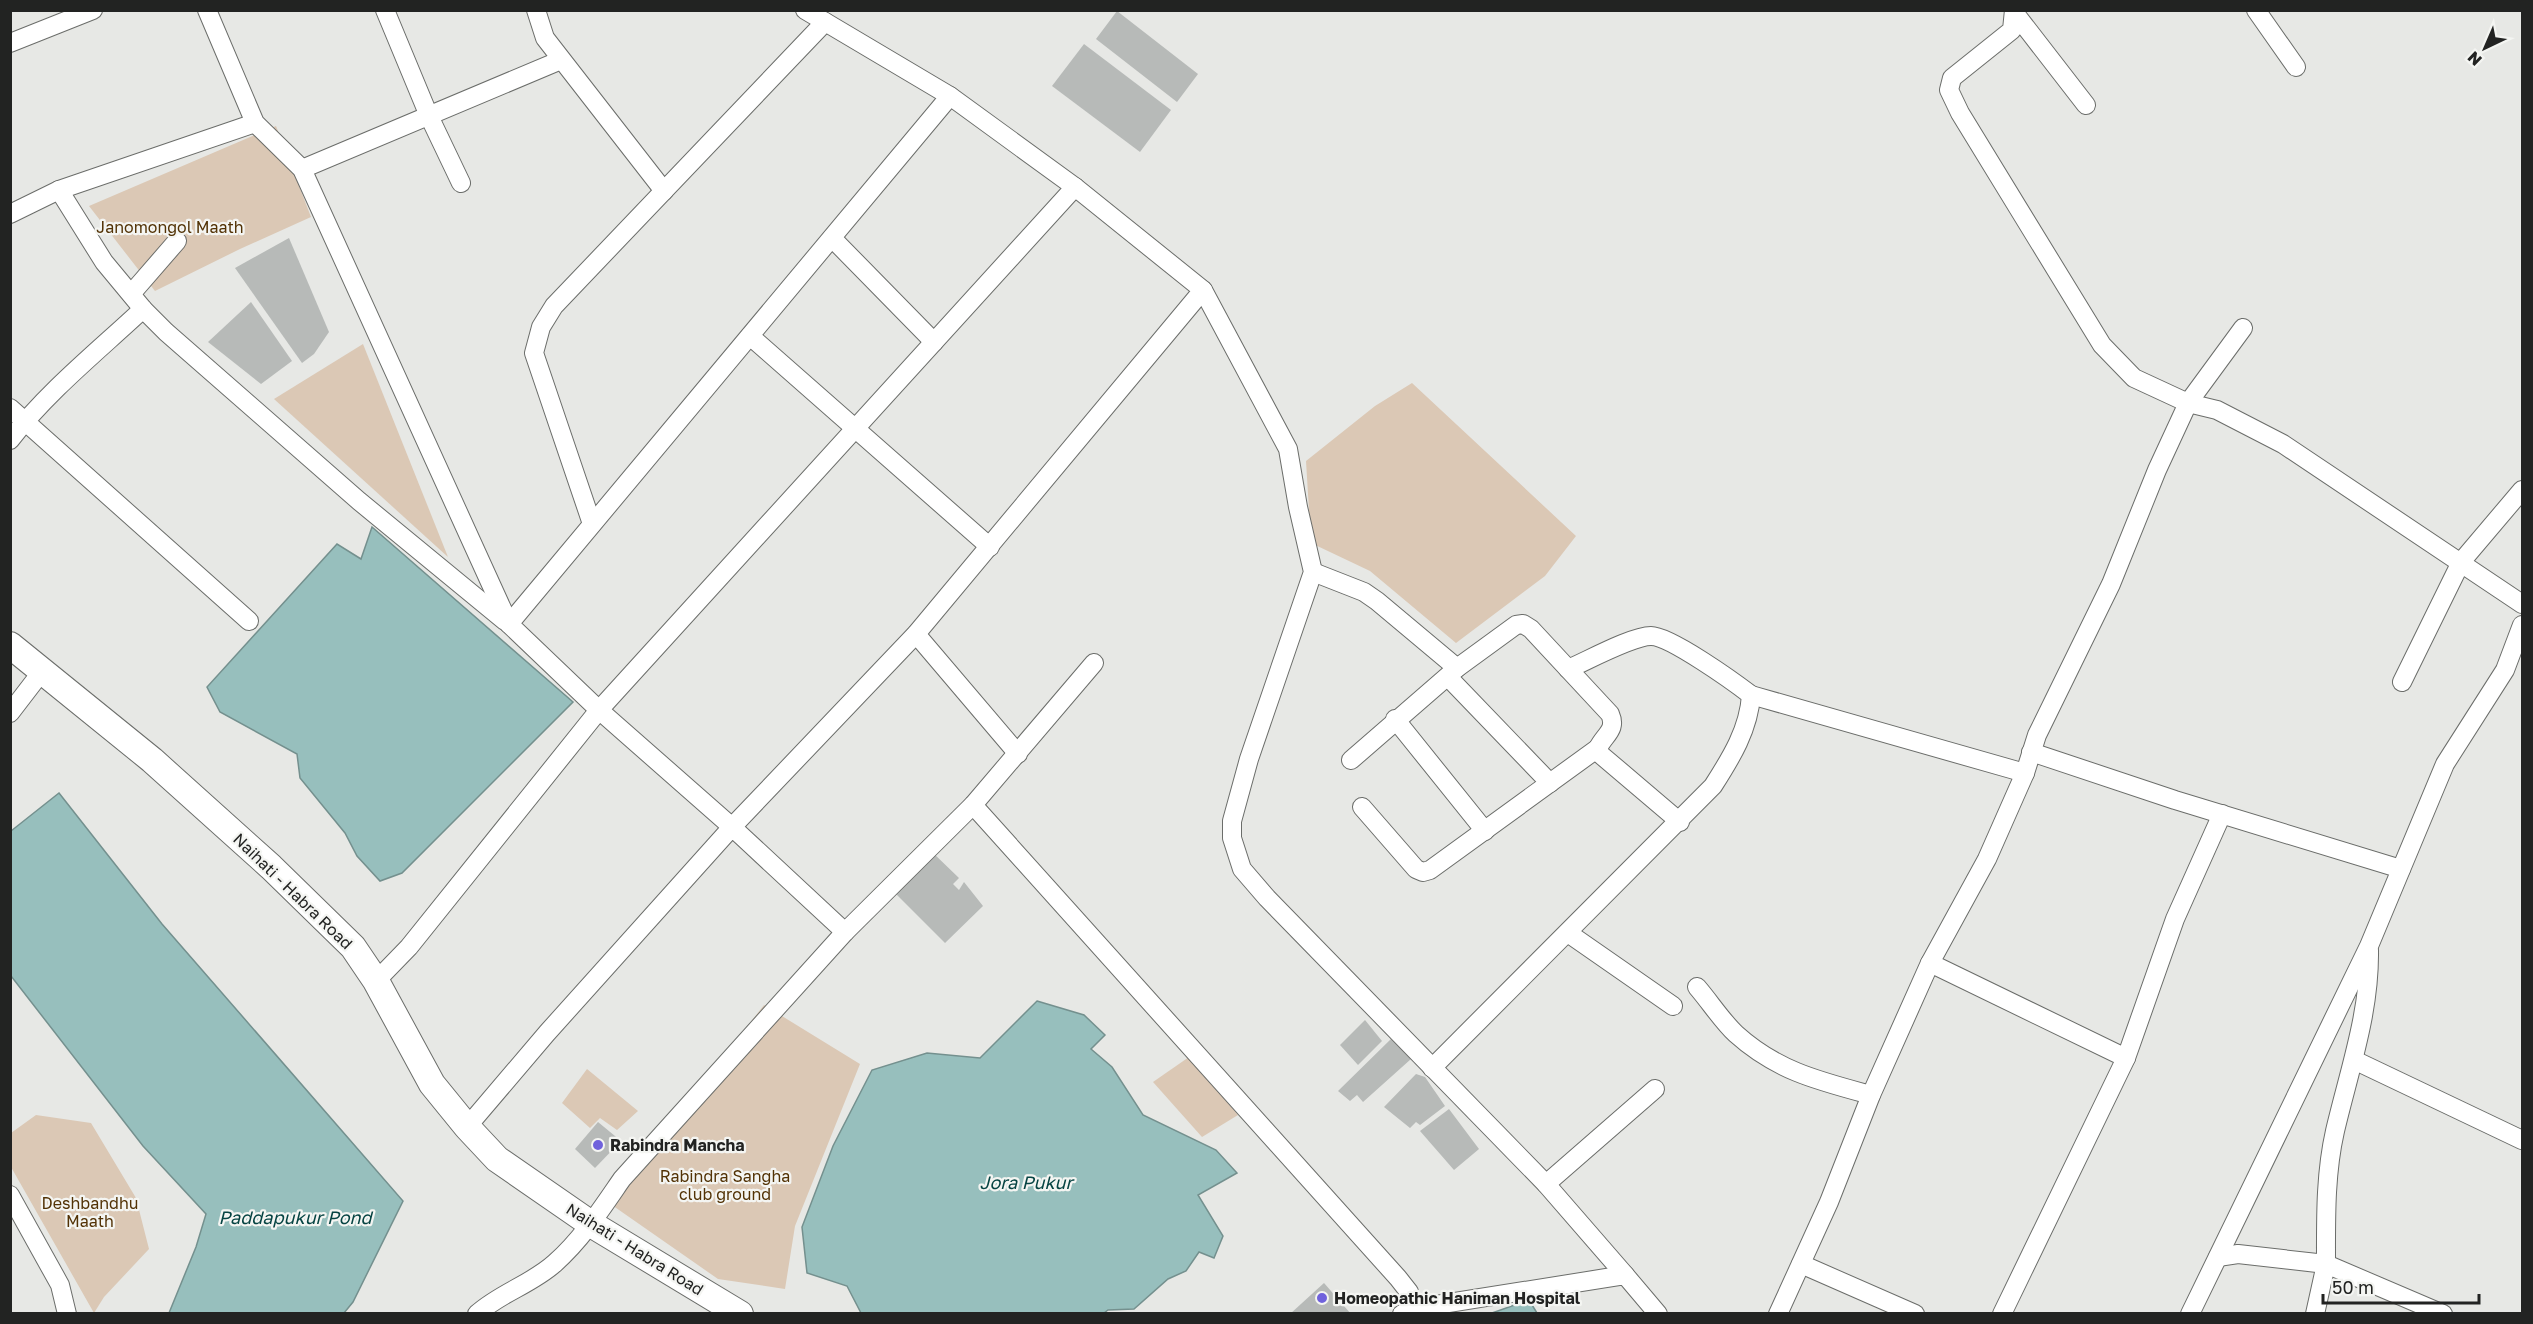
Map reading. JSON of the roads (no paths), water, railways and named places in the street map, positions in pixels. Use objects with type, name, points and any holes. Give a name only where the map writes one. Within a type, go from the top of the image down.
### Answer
[{"type":"main road","name":"Naihati - Habra Road","points":[[10,645],[152,760],[271,867],[353,947],[376,981],[432,1083],[467,1127],[497,1159],[591,1224],[740,1314]]},
{"type":"street","points":[[10,43],[93,10]]},
{"type":"street","points":[[207,10],[255,123],[302,169],[508,624]]},
{"type":"street","points":[[385,10],[429,116],[461,183]]},
{"type":"street","points":[[536,10],[544,38],[664,191]]},
{"type":"street","points":[[805,10],[950,96],[1075,187],[1203,290],[1288,449],[1313,572],[1249,759],[1232,821],[1232,838],[1242,869],[1267,898],[1546,1184],[1658,1314]]},
{"type":"street","points":[[2256,10],[2296,68]]},
{"type":"street","points":[[2014,11],[2086,105]]},
{"type":"street","points":[[2014,11],[2012,30],[1953,78],[1949,90],[1960,113],[2102,345],[2134,378],[2188,403],[2217,410],[2283,444],[2523,604]]},
{"type":"street","points":[[592,524],[534,353],[541,327],[554,306],[825,22]]},
{"type":"street","points":[[302,169],[561,60]]},
{"type":"street","points":[[508,624],[950,96]]},
{"type":"street","points":[[10,214],[59,190],[255,123]]},
{"type":"street","points":[[376,981],[409,947],[599,710],[1075,187]]},
{"type":"street","points":[[59,190],[104,262],[144,309],[359,501],[508,624],[599,710],[732,827],[844,932]]},
{"type":"street","points":[[832,238],[934,342]]},
{"type":"street","points":[[131,294],[177,241]]},
{"type":"street","points":[[467,1127],[547,1033],[732,827],[916,634],[1203,290]]},
{"type":"street","points":[[10,440],[25,421],[144,309]]},
{"type":"street","points":[[1778,1314],[1829,1202],[1870,1095],[1930,963],[1987,859],[2025,773],[2037,735],[2111,584],[2157,470],[2188,403],[2243,328]]},
{"type":"street","points":[[750,336],[990,547]]},
{"type":"street","points":[[10,408],[249,621]]},
{"type":"street","points":[[2402,682],[2461,562],[2523,490]]},
{"type":"street","points":[[1313,572],[1364,592],[1377,601],[1452,673],[1550,783]]},
{"type":"street","points":[[1350,760],[1395,719],[1516,625],[1523,624],[1531,629],[1610,714],[1614,722],[1612,731],[1598,748],[1430,870],[1423,872],[1416,869],[1362,807]]},
{"type":"street","points":[[2190,1314],[2369,946],[2445,764],[2505,670],[2523,625]]},
{"type":"street","points":[[916,634],[1018,754]]},
{"type":"street","points":[[1568,669],[1637,639],[1651,636],[1668,641],[1751,695],[2025,773]]},
{"type":"street","points":[[477,1314],[488,1304],[555,1263],[591,1224],[622,1179],[844,932],[973,805],[1094,663]]},
{"type":"street","points":[[10,712],[43,670]]},
{"type":"street","points":[[1432,1068],[1680,822],[1713,786],[1729,761],[1749,717],[1751,695]]},
{"type":"street","points":[[1395,719],[1485,831]]},
{"type":"street","points":[[1598,748],[1600,754],[1680,822]]},
{"type":"street","points":[[2031,752],[2401,869]]},
{"type":"street","points":[[973,805],[1398,1278],[1408,1292],[1407,1311],[1625,1275]]},
{"type":"street","points":[[2002,1314],[2126,1058],[2175,919],[2222,814]]},
{"type":"street","points":[[1568,933],[1673,1006]]},
{"type":"street","points":[[2315,1314],[2326,1264],[2326,1184],[2334,1132],[2354,1060],[2367,997],[2369,946]]},
{"type":"street","points":[[1930,963],[2126,1058]]},
{"type":"street","points":[[1697,987],[1735,1033],[1767,1058],[1802,1076],[1870,1095]]},
{"type":"street","points":[[2354,1060],[2523,1140]]},
{"type":"street","points":[[1546,1184],[1655,1089]]},
{"type":"street","points":[[10,1195],[60,1285],[67,1314]]},
{"type":"street","points":[[2218,1257],[2238,1254],[2326,1264],[2443,1314]]},
{"type":"street","points":[[1801,1264],[1915,1314]]},
{"type":"water","points":[[372,527],[573,702],[402,873],[380,881],[357,856],[345,833],[300,778],[297,754],[220,712],[207,687],[337,544],[361,559]]},
{"type":"water","name":"Paddapukur Pond","points":[[59,793],[162,924],[403,1201],[353,1302],[344,1313],[169,1313],[196,1247],[206,1214],[143,1146],[11,976],[11,831]]},
{"type":"water","name":"Jora Pukur","points":[[1037,1001],[1084,1015],[1105,1035],[1091,1049],[1112,1067],[1143,1115],[1216,1150],[1237,1173],[1198,1195],[1223,1236],[1214,1258],[1199,1252],[1186,1271],[1168,1279],[1134,1309],[1108,1310],[1104,1313],[861,1313],[847,1286],[807,1273],[802,1227],[833,1146],[872,1070],[927,1053],[980,1058]]},
{"type":"water","points":[[1529,1300],[1537,1313],[1492,1313]]},
{"type":"place","name":"Rabindra Mancha","points":[[598,1145]]},
{"type":"place","name":"Homeopathic Haniman Hospital","points":[[1322,1298]]},
{"type":"park label","name":"Janomongol Maath","points":[[170,227]]},
{"type":"park label","name":"Rabindra Sangha club ground","points":[[725,1185]]},
{"type":"park label","name":"Deshbandhu Maath","points":[[90,1212]]}]
